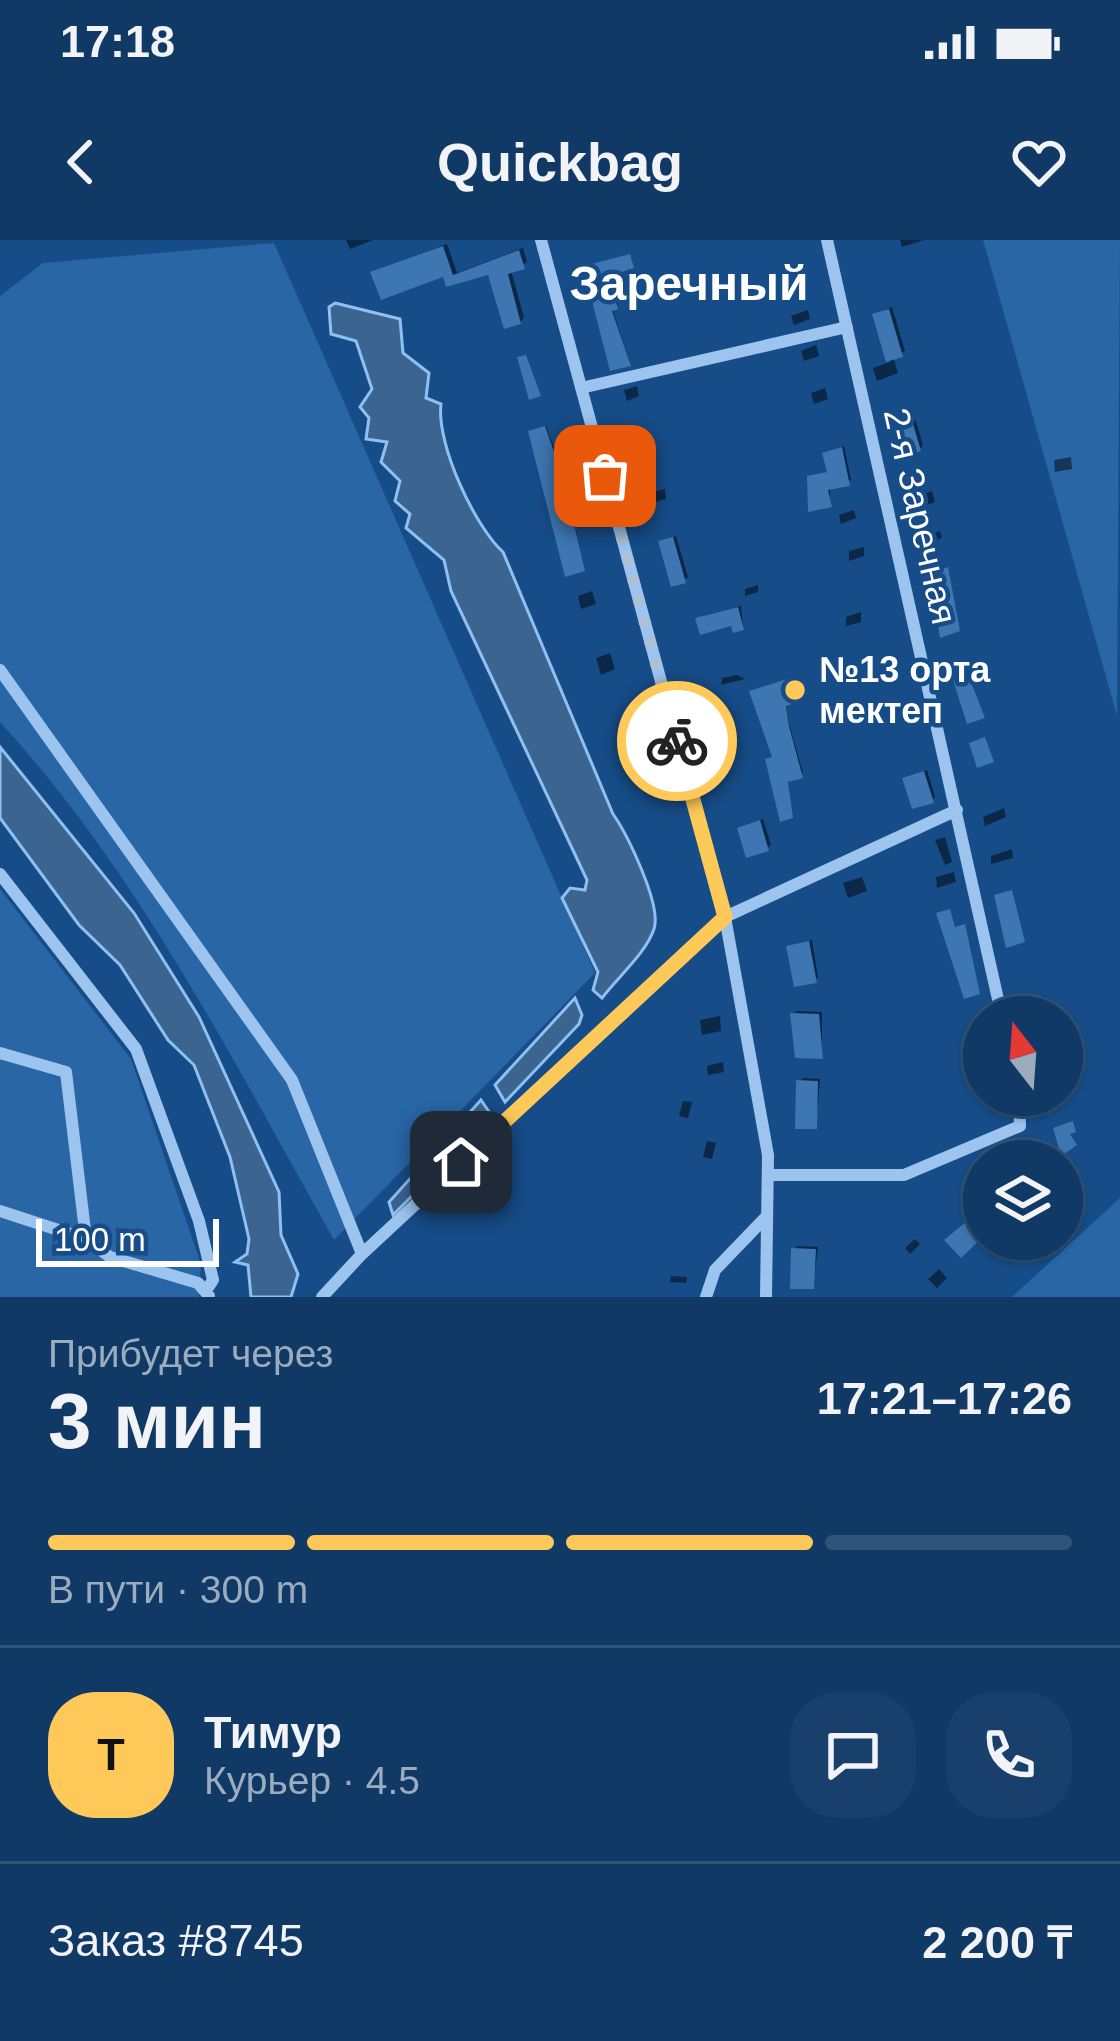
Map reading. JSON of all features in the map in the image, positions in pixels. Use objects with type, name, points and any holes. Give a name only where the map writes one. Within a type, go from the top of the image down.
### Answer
[{"type":"street","points":[[541,240],[725,917],[761,1095],[770,1175],[766,1297]]},
{"type":"street","name":"2-я Заречная","points":[[827,240],[997,996]]},
{"type":"street","points":[[581,388],[847,327]]},
{"type":"street","points":[[0,670],[292,1080],[362,1254]]},
{"type":"street","points":[[322,1297],[362,1254],[725,917],[957,810]]},
{"type":"street","points":[[0,874],[136,1049],[199,1221],[213,1280],[208,1293],[110,1257],[86,1239],[0,1210]]},
{"type":"street","points":[[0,1053],[66,1072],[86,1239]]},
{"type":"street","points":[[770,1175],[904,1175],[1020,1126],[1020,1116]]},
{"type":"street","points":[[706,1297],[715,1270],[767,1216]]},
{"type":"shaded area","points":[[983,240],[1120,240],[1117,716],[992,271]]},
{"type":"shaded area","points":[[274,243],[595,973],[334,1240],[141,906],[97,842],[0,722],[0,296],[43,263]]},
{"type":"shaded area","points":[[335,303],[400,319],[403,353],[429,373],[426,398],[441,404],[445,441],[460,484],[481,525],[503,552],[613,814],[642,870],[653,904],[654,929],[602,998],[593,990],[598,972],[562,898],[570,888],[585,890],[587,880],[451,591],[444,560],[406,528],[410,514],[395,501],[400,481],[381,462],[387,442],[366,439],[369,418],[360,407],[372,389],[356,341],[331,334],[329,307]]},
{"type":"shaded area","points":[[0,747],[134,913],[199,1017],[279,1192],[281,1235],[298,1274],[291,1297],[251,1297],[248,1265],[235,1262],[247,1254],[249,1239],[230,1157],[194,1065],[168,1040],[120,965],[79,925],[0,818]]},
{"type":"shaded area","points":[[0,889],[131,1059],[201,1264],[199,1297],[0,1297]]},
{"type":"shaded area","points":[[575,998],[582,1015],[579,1024],[505,1102],[495,1085]]},
{"type":"shaded area","points":[[481,1100],[492,1116],[393,1215],[389,1202]]},
{"type":"shaded area","points":[[1120,1198],[1120,1297],[1012,1297],[1052,1260],[1083,1260],[1083,1232]]},
{"type":"building","points":[[443,246],[453,275],[519,250],[525,269],[508,274],[521,324],[504,329],[488,275],[446,287],[443,277],[381,300],[370,272]]},
{"type":"building","points":[[630,254],[634,268],[588,283],[584,266]]},
{"type":"building","points":[[614,295],[618,309],[612,311],[631,366],[610,371],[592,301]]},
{"type":"building","points":[[889,309],[903,357],[886,362],[872,314]]},
{"type":"building","points":[[526,355],[541,396],[529,400],[517,357]]},
{"type":"building","points":[[909,410],[921,451],[906,456],[894,414]]},
{"type":"building","points":[[545,426],[564,480],[585,571],[565,577],[528,431]]},
{"type":"building","points":[[842,447],[850,486],[828,490],[832,507],[808,512],[807,476],[827,472],[822,453]]},
{"type":"building","points":[[673,537],[686,583],[671,587],[658,541]]},
{"type":"building","points":[[948,567],[960,631],[940,638],[930,572]]},
{"type":"building","points":[[738,607],[744,630],[733,633],[731,626],[700,635],[695,618]]},
{"type":"building","points":[[967,672],[985,718],[967,724],[952,677]]},
{"type":"building","points":[[787,679],[794,703],[786,706],[789,726],[803,778],[788,782],[793,818],[780,822],[765,759],[772,757],[749,691]]},
{"type":"building","points":[[985,737],[994,762],[977,768],[969,743]]},
{"type":"building","points":[[924,771],[934,803],[912,809],[902,778]]},
{"type":"building","points":[[760,820],[769,851],[746,858],[737,828]]},
{"type":"building","points":[[1012,890],[1025,942],[1006,948],[994,895]]},
{"type":"building","points":[[950,909],[955,927],[965,924],[980,994],[963,996],[936,913]]},
{"type":"building","points":[[809,941],[817,983],[794,987],[786,946]]},
{"type":"building","points":[[790,1013],[819,1014],[823,1059],[795,1058]]},
{"type":"building","points":[[796,1080],[818,1081],[817,1129],[795,1129]]},
{"type":"building","points":[[1073,1121],[1074,1140],[1056,1140],[1053,1128]]},
{"type":"building","points":[[963,1224],[963,1256],[961,1258],[944,1240]]},
{"type":"building","points":[[791,1248],[816,1249],[814,1289],[790,1289]]},
{"type":"way so far","points":[[605,476],[677,741]]},
{"type":"place","name":"№13 орта мектеп","points":[[795,690]]},
{"type":"district","name":"Заречный","points":[[689,283]]},
{"type":"route","points":[[461,1162],[725,917],[677,741]]}]
